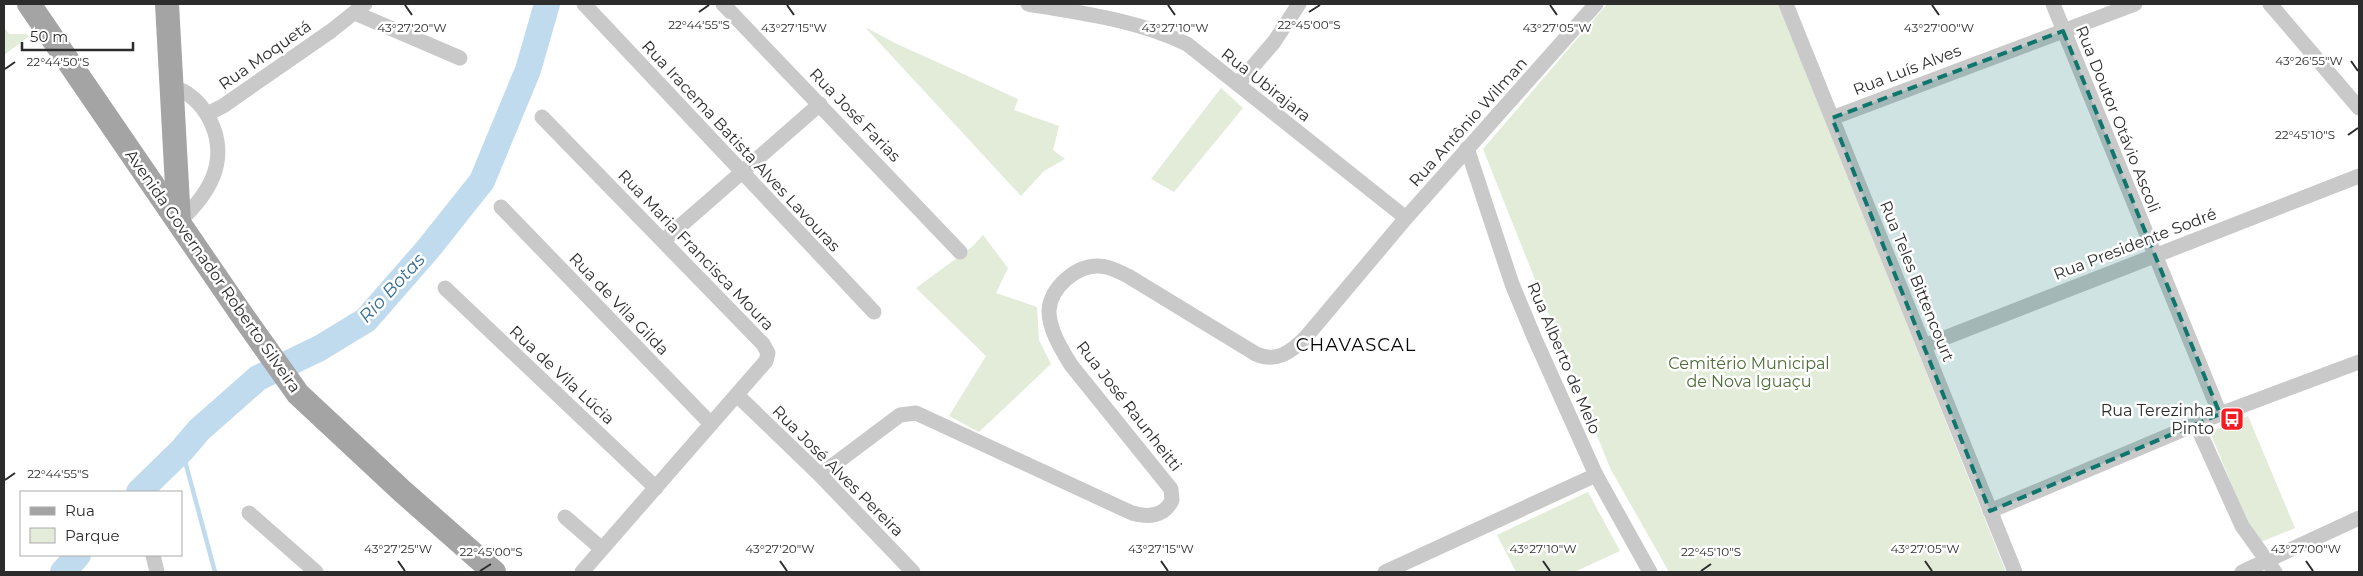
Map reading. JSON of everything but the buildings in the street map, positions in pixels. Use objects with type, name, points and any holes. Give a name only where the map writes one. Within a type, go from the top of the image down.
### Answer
[{"type":"main road","name":"Avenida Governador Roberto Silveira","points":[[29,4],[298,394],[395,485],[494,572]]},
{"type":"main road","points":[[167,4],[179,222]]},
{"type":"main road","points":[[139,166],[155,170],[164,168],[177,160]]},
{"type":"street","name":"Rua Iracema Batista Alves Lavouras","points":[[584,4],[874,312]]},
{"type":"street","name":"Rua José Farias","points":[[723,4],[960,252]]},
{"type":"street","name":"Rua Ubirajara","points":[[1028,4],[1136,25],[1166,34],[1186,44],[1406,218]]},
{"type":"street","points":[[1238,84],[1274,42],[1299,4]]},
{"type":"street","name":"Rua Antônio Wilman","points":[[1406,218],[1596,4]]},
{"type":"street","name":"Rua Teles Bittencourt","points":[[1786,4],[2015,572]]},
{"type":"street","name":"Rua Doutor Otávio Ascoli","points":[[2053,4],[2220,414]]},
{"type":"street","name":"Rua Luís Alves","points":[[1832,118],[2135,4]]},
{"type":"street","points":[[2270,4],[2359,108]]},
{"type":"street","points":[[360,8],[460,58]]},
{"type":"street","name":"Rua Moquetá","points":[[207,114],[231,100],[360,8]]},
{"type":"street","points":[[171,86],[190,96],[207,114],[216,140],[215,170],[199,201],[179,222]]},
{"type":"street","points":[[663,241],[820,104]]},
{"type":"street","name":"Rua Maria Francisca Moura","points":[[542,117],[767,350],[766,361],[582,572]]},
{"type":"street","name":"Rua Alberto de Melo","points":[[1467,148],[1512,284],[1596,475],[1650,572]]},
{"type":"street","name":"Rua Presidente Sodré","points":[[1924,346],[2155,254],[2359,176]]},
{"type":"street","name":"Rua de Vila Gilda","points":[[501,207],[711,424]]},
{"type":"street","name":"Rua José Raunheitti","points":[[820,475],[900,415],[916,413],[1132,513],[1144,516],[1158,514],[1171,503],[1173,495],[1171,489],[1071,365],[1053,328],[1050,304],[1062,283],[1073,274],[1087,268],[1097,266],[1111,268],[1128,276],[1256,354],[1275,358],[1288,353],[1306,337],[1406,218]]},
{"type":"street","name":"Rua de Vila Lúcia","points":[[445,288],[656,488]]},
{"type":"street","points":[[1990,511],[2220,414],[2359,362]]},
{"type":"street","name":"Rua José Alves Pereira","points":[[737,395],[820,475],[914,572]]},
{"type":"street","points":[[2196,424],[2242,526],[2271,566]]},
{"type":"street","points":[[1385,572],[1596,475]]},
{"type":"street","points":[[249,513],[316,572]]},
{"type":"street","points":[[565,517],[602,549]]},
{"type":"street","points":[[2242,572],[2271,566],[2359,518]]},
{"type":"street","points":[[153,556],[157,572]]},
{"type":"highlighted area","points":[[2063,31],[2220,414],[1990,511],[1832,118]]},
{"type":"green space","name":"Cemitério Municipal de Nova Iguaçu","points":[[1607,4],[1779,4],[2006,572],[1669,572],[1610,468],[1483,149]]},
{"type":"green space","points":[[4,27],[9,34],[32,34],[4,55]]},
{"type":"green space","points":[[865,27],[895,43],[1018,99],[1014,110],[1059,126],[1053,150],[1065,159],[1044,171],[1021,196]]},
{"type":"green space","points":[[1221,88],[1243,108],[1174,192],[1151,179]]},
{"type":"green space","points":[[983,235],[1008,268],[996,293],[1037,307],[1039,340],[1051,364],[979,432],[949,416],[986,356],[916,288],[973,246]]},
{"type":"green space","points":[[2248,416],[2295,528],[2256,544],[2210,432]]},
{"type":"green space","points":[[1588,492],[1620,551],[1574,572],[1516,572],[1497,535]]},
{"type":"waterway","name":"Rio Botas","points":[[140,491],[182,450],[199,430],[258,378],[320,348],[366,320],[428,249],[482,181],[528,70],[547,4]]},
{"type":"waterway","points":[[182,450],[215,572]]},
{"type":"waterway","name":"Rio Botas","points":[[63,572],[77,556]]},
{"type":"place","name":"Rua Terezinha Pinto","points":[[2232,419]]},
{"type":"district","name":"CHAVASCAL","points":[[1356,345]]}]
